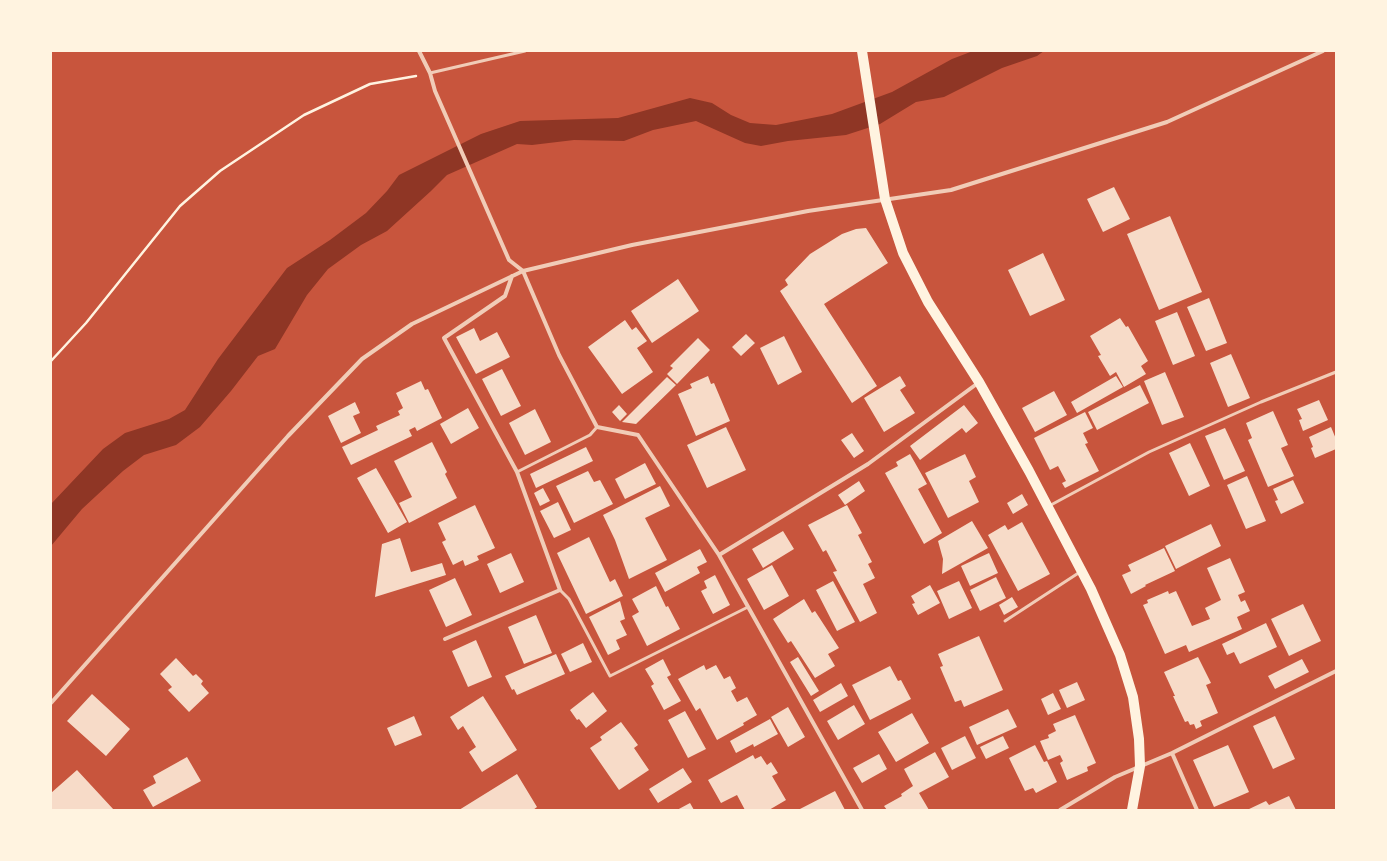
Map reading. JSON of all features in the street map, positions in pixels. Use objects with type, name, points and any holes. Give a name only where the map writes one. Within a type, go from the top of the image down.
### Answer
[{"type":"main road","points":[[862,51],[884,194],[903,253],[928,302],[979,382],[1029,471],[1091,589],[1120,655],[1133,696],[1139,739],[1140,766],[1132,810]]},
{"type":"street","points":[[418,51],[430,74],[509,260],[523,271],[559,355],[596,427],[638,435],[719,555],[862,810]]},
{"type":"street","points":[[51,703],[288,436],[362,359],[412,324],[523,271],[632,245],[808,211],[884,194],[951,190],[1167,122],[1323,51]]},
{"type":"street","points":[[446,639],[560,590],[517,472],[444,338],[505,296],[512,276]]},
{"type":"street","points":[[719,555],[868,464],[979,382]]},
{"type":"street","points":[[1060,810],[1115,777],[1172,753],[1336,671]]},
{"type":"street","points":[[1172,753],[1197,810]]},
{"type":"lane","points":[[430,74],[525,51]]},
{"type":"lane","points":[[1048,507],[1149,452],[1261,402],[1336,372]]},
{"type":"lane","points":[[517,472],[590,435],[596,427]]},
{"type":"lane","points":[[1005,622],[1081,572]]},
{"type":"lane","points":[[560,590],[569,599],[610,676],[748,607]]},
{"type":"path","points":[[51,361],[86,323],[180,206],[220,171],[304,114],[370,84],[430,74]]},
{"type":"shaded area","points":[[973,51],[1044,51],[1037,56],[1002,68],[944,97],[916,102],[880,124],[846,135],[788,141],[761,146],[745,143],[696,121],[653,130],[624,141],[574,140],[532,145],[517,144],[447,175],[387,231],[361,245],[328,269],[307,295],[275,349],[258,356],[231,391],[200,427],[176,445],[144,455],[123,471],[82,509],[51,546],[51,504],[103,449],[125,433],[169,419],[185,410],[218,359],[287,268],[330,240],[366,213],[387,191],[399,175],[481,134],[520,121],[618,118],[690,98],[712,103],[731,115],[750,123],[776,125],[832,114],[892,92],[952,59]]},
{"type":"building","points":[[1114,187],[1130,219],[1103,232],[1087,199]]},
{"type":"building","points":[[1170,216],[1202,292],[1159,310],[1127,234]]},
{"type":"building","points":[[866,228],[888,263],[824,304],[877,386],[852,403],[780,291],[788,285],[785,280],[810,254],[842,234],[856,229]]},
{"type":"building","points":[[1043,253],[1065,300],[1030,316],[1008,270]]},
{"type":"building","points":[[678,279],[699,311],[652,343],[631,311]]},
{"type":"building","points":[[1209,298],[1227,343],[1206,351],[1187,307]]},
{"type":"building","points":[[1177,312],[1195,356],[1173,365],[1155,321]]},
{"type":"building","points":[[1120,318],[1126,327],[1128,326],[1148,361],[1141,366],[1146,374],[1124,387],[1116,372],[1110,376],[1098,356],[1101,355],[1090,336]]},
{"type":"building","points":[[625,320],[632,330],[636,327],[647,341],[637,348],[653,372],[622,394],[588,347]]},
{"type":"building","points":[[474,328],[480,341],[497,332],[510,357],[476,374],[456,337]]},
{"type":"building","points":[[746,334],[755,343],[741,356],[732,347]]},
{"type":"building","points":[[784,336],[802,372],[778,385],[760,348]]},
{"type":"building","points":[[698,338],[710,350],[677,384],[667,374],[673,368],[670,366]]},
{"type":"building","points":[[1231,354],[1250,398],[1228,407],[1210,363]]},
{"type":"building","points":[[502,369],[521,406],[501,416],[482,379]]},
{"type":"building","points":[[1165,372],[1184,417],[1162,425],[1144,381]]},
{"type":"building","points":[[708,376],[711,384],[714,383],[730,421],[696,436],[678,394],[692,388],[690,384]]},
{"type":"building","points":[[900,376],[906,386],[900,390],[915,413],[884,432],[864,398]]},
{"type":"building","points":[[1116,376],[1123,387],[1077,413],[1071,402]]},
{"type":"building","points":[[667,377],[676,385],[636,424],[622,422]]},
{"type":"building","points":[[421,381],[425,390],[428,389],[442,418],[417,431],[415,427],[409,430],[412,436],[351,465],[342,447],[378,430],[376,426],[400,415],[398,411],[403,408],[396,393]]},
{"type":"building","points":[[1140,385],[1149,403],[1097,430],[1088,412]]},
{"type":"building","points":[[1054,391],[1067,415],[1035,432],[1022,408]]},
{"type":"building","points":[[1319,400],[1328,420],[1303,431],[1299,420],[1302,419],[1297,409]]},
{"type":"building","points":[[355,402],[360,413],[353,416],[361,433],[341,443],[328,416]]},
{"type":"building","points":[[619,405],[627,414],[620,421],[612,412]]},
{"type":"building","points":[[964,405],[978,423],[966,433],[962,428],[920,460],[910,446]]},
{"type":"building","points":[[468,408],[479,428],[451,444],[440,424]]},
{"type":"building","points":[[535,409],[551,442],[525,455],[509,423]]},
{"type":"building","points":[[1273,411],[1288,445],[1281,448],[1294,476],[1268,487],[1248,440],[1252,438],[1246,423]]},
{"type":"building","points":[[1085,412],[1093,428],[1083,433],[1088,443],[1085,444],[1099,471],[1065,488],[1062,483],[1066,481],[1058,466],[1050,470],[1034,438]]},
{"type":"building","points":[[726,427],[746,470],[707,488],[687,445]]},
{"type":"building","points":[[1331,427],[1336,439],[1336,449],[1315,458],[1309,437]]},
{"type":"building","points":[[1225,428],[1245,471],[1224,480],[1205,436]]},
{"type":"building","points":[[852,433],[864,451],[854,458],[841,440]]},
{"type":"building","points":[[432,442],[447,472],[445,474],[457,498],[409,523],[399,503],[412,497],[394,461]]},
{"type":"building","points":[[1190,443],[1210,486],[1189,496],[1169,453]]},
{"type":"building","points":[[586,447],[593,461],[536,488],[530,474]]},
{"type":"building","points":[[910,454],[927,484],[918,489],[942,533],[924,544],[885,473],[898,466],[896,462]]},
{"type":"building","points":[[965,454],[976,477],[969,481],[979,502],[948,518],[925,473]]},
{"type":"building","points":[[645,463],[656,484],[625,499],[615,479]]},
{"type":"building","points":[[376,468],[407,522],[388,533],[357,478]]},
{"type":"building","points":[[588,471],[594,482],[600,480],[613,504],[574,523],[556,486]]},
{"type":"building","points":[[1247,476],[1266,521],[1246,529],[1227,485]]},
{"type":"building","points":[[1293,480],[1304,503],[1281,514],[1275,501],[1278,500],[1273,489]]},
{"type":"building","points":[[859,481],[865,491],[845,505],[838,495]]},
{"type":"building","points":[[660,486],[670,506],[645,518],[667,560],[629,579],[615,540],[603,515]]},
{"type":"building","points":[[543,488],[550,501],[540,506],[534,493]]},
{"type":"building","points":[[1022,494],[1028,505],[1013,514],[1007,503]]},
{"type":"building","points":[[558,502],[571,530],[554,538],[540,511]]},
{"type":"building","points":[[475,505],[495,548],[477,556],[479,560],[465,566],[463,560],[453,565],[442,542],[446,540],[438,523]]},
{"type":"building","points":[[847,505],[862,533],[858,535],[872,562],[868,564],[875,578],[863,584],[877,613],[860,622],[833,572],[837,571],[826,550],[823,552],[808,525]]},
{"type":"building","points":[[972,521],[988,548],[942,574],[943,559],[938,541]]},
{"type":"building","points":[[1022,522],[1050,574],[1018,591],[988,535],[1005,525],[1008,530]]},
{"type":"building","points":[[1211,524],[1221,546],[1176,569],[1165,546]]},
{"type":"building","points":[[783,531],[794,549],[763,568],[752,549]]},
{"type":"building","points":[[589,537],[610,582],[615,579],[623,596],[586,614],[557,553]]},
{"type":"building","points":[[400,538],[411,572],[442,563],[446,575],[375,597],[382,544]]},
{"type":"building","points":[[1164,548],[1175,571],[1145,585],[1146,586],[1131,594],[1122,575],[1131,571],[1128,565]]},
{"type":"building","points":[[700,549],[707,562],[697,567],[700,573],[665,592],[655,573]]},
{"type":"building","points":[[511,553],[524,582],[500,593],[487,564]]},
{"type":"building","points":[[989,553],[998,573],[970,586],[961,566]]},
{"type":"building","points":[[1230,558],[1245,592],[1238,595],[1241,602],[1245,600],[1250,611],[1237,617],[1242,629],[1189,652],[1186,645],[1165,654],[1143,605],[1148,603],[1147,600],[1168,591],[1169,594],[1176,591],[1192,626],[1210,619],[1205,608],[1221,600],[1207,568]]},
{"type":"building","points":[[772,565],[789,596],[764,610],[747,579]]},
{"type":"building","points":[[715,575],[730,605],[713,614],[701,591],[707,588],[704,581]]},
{"type":"building","points":[[996,577],[1006,598],[980,611],[970,590]]},
{"type":"building","points":[[455,578],[472,615],[446,627],[429,590]]},
{"type":"building","points":[[833,581],[855,622],[837,631],[816,590]]},
{"type":"building","points":[[959,581],[972,608],[949,619],[937,591]]},
{"type":"building","points":[[930,585],[940,603],[918,615],[912,604],[915,603],[911,596]]},
{"type":"building","points":[[656,586],[666,607],[668,606],[680,629],[647,646],[632,616],[639,612],[632,599]]},
{"type":"building","points":[[1012,597],[1018,607],[1004,615],[999,605]]},
{"type":"building","points":[[804,599],[812,613],[815,611],[839,648],[828,654],[835,666],[815,678],[791,641],[788,643],[773,619]]},
{"type":"building","points":[[620,601],[625,619],[620,621],[627,635],[616,640],[620,649],[608,655],[589,617]]},
{"type":"building","points":[[1303,604],[1321,641],[1289,656],[1271,619]]},
{"type":"building","points":[[536,615],[552,653],[524,664],[508,627]]},
{"type":"building","points":[[1266,623],[1277,647],[1240,664],[1234,652],[1227,655],[1222,644]]},
{"type":"building","points":[[979,636],[1003,690],[964,707],[961,700],[955,702],[940,667],[943,666],[938,654]]},
{"type":"building","points":[[476,640],[492,677],[468,687],[452,651]]},
{"type":"building","points":[[583,643],[592,662],[570,672],[561,654]]},
{"type":"building","points":[[556,654],[565,674],[517,695],[514,689],[512,690],[505,676]]},
{"type":"building","points":[[798,657],[819,691],[811,696],[790,662]]},
{"type":"building","points":[[1198,657],[1211,683],[1206,685],[1218,713],[1200,721],[1202,726],[1196,729],[1194,724],[1190,725],[1188,721],[1185,722],[1164,672]]},
{"type":"building","points":[[176,658],[193,676],[196,674],[203,681],[201,684],[209,693],[189,712],[168,690],[172,687],[160,674]]},
{"type":"building","points":[[663,659],[671,675],[667,677],[681,701],[664,710],[651,686],[654,684],[645,669]]},
{"type":"building","points":[[1302,659],[1309,672],[1275,689],[1268,676]]},
{"type":"building","points":[[704,665],[706,670],[716,665],[724,679],[730,676],[736,688],[731,691],[737,702],[747,697],[757,715],[743,723],[744,725],[717,740],[700,708],[696,711],[678,679]]},
{"type":"building","points":[[890,666],[898,681],[901,680],[911,699],[870,720],[852,685]]},
{"type":"building","points":[[1077,682],[1085,700],[1067,708],[1059,690]]},
{"type":"building","points":[[841,683],[848,696],[820,712],[813,700]]},
{"type":"building","points":[[593,692],[607,711],[586,728],[579,719],[577,720],[570,710]]},
{"type":"building","points":[[1053,693],[1061,709],[1048,715],[1041,699]]},
{"type":"building","points":[[92,694],[130,729],[106,756],[67,721]]},
{"type":"building","points":[[483,696],[517,750],[482,772],[469,752],[476,747],[463,726],[458,730],[450,717]]},
{"type":"building","points":[[854,705],[865,724],[838,740],[827,721]]},
{"type":"building","points":[[788,707],[805,737],[788,747],[771,717]]},
{"type":"building","points":[[1008,709],[1017,727],[977,745],[969,727]]},
{"type":"building","points":[[685,711],[706,749],[688,758],[668,720]]},
{"type":"building","points":[[912,713],[929,743],[896,762],[878,732]]},
{"type":"building","points":[[1075,715],[1096,763],[1087,767],[1088,771],[1067,780],[1060,763],[1063,761],[1060,755],[1048,760],[1040,741],[1049,738],[1048,735],[1056,731],[1053,724]]},
{"type":"building","points":[[414,716],[422,735],[395,746],[387,728]]},
{"type":"building","points":[[1275,716],[1295,759],[1273,769],[1253,726]]},
{"type":"building","points":[[770,719],[778,734],[754,747],[753,744],[736,753],[730,741]]},
{"type":"building","points":[[621,722],[638,745],[634,748],[649,770],[619,790],[590,748],[602,740],[600,737]]},
{"type":"building","points":[[965,736],[976,758],[952,770],[941,748]]},
{"type":"building","points":[[1003,736],[1009,748],[986,759],[980,747]]},
{"type":"building","points":[[1035,745],[1044,762],[1047,761],[1057,782],[1036,793],[1033,788],[1025,791],[1009,758]]},
{"type":"building","points":[[1228,745],[1249,792],[1214,807],[1193,760]]},
{"type":"building","points":[[935,752],[949,777],[919,793],[929,810],[887,810],[884,806],[902,796],[901,794],[913,786],[904,769]]},
{"type":"building","points":[[879,754],[887,769],[862,783],[853,768]]},
{"type":"building","points":[[753,755],[755,759],[761,756],[767,765],[771,762],[778,773],[772,776],[786,800],[769,810],[745,810],[737,795],[721,803],[708,780]]},
{"type":"building","points":[[187,757],[201,781],[153,807],[143,790],[156,783],[153,776]]},
{"type":"building","points":[[683,768],[692,782],[658,803],[649,789]]},
{"type":"building","points":[[77,770],[114,810],[51,810],[51,793]]},
{"type":"building","points":[[517,774],[537,807],[533,810],[459,810]]},
{"type":"building","points":[[835,791],[845,810],[798,810]]},
{"type":"building","points":[[1289,796],[1296,810],[1247,810],[1266,801],[1269,805]]},
{"type":"building","points":[[690,803],[694,810],[677,810]]}]
